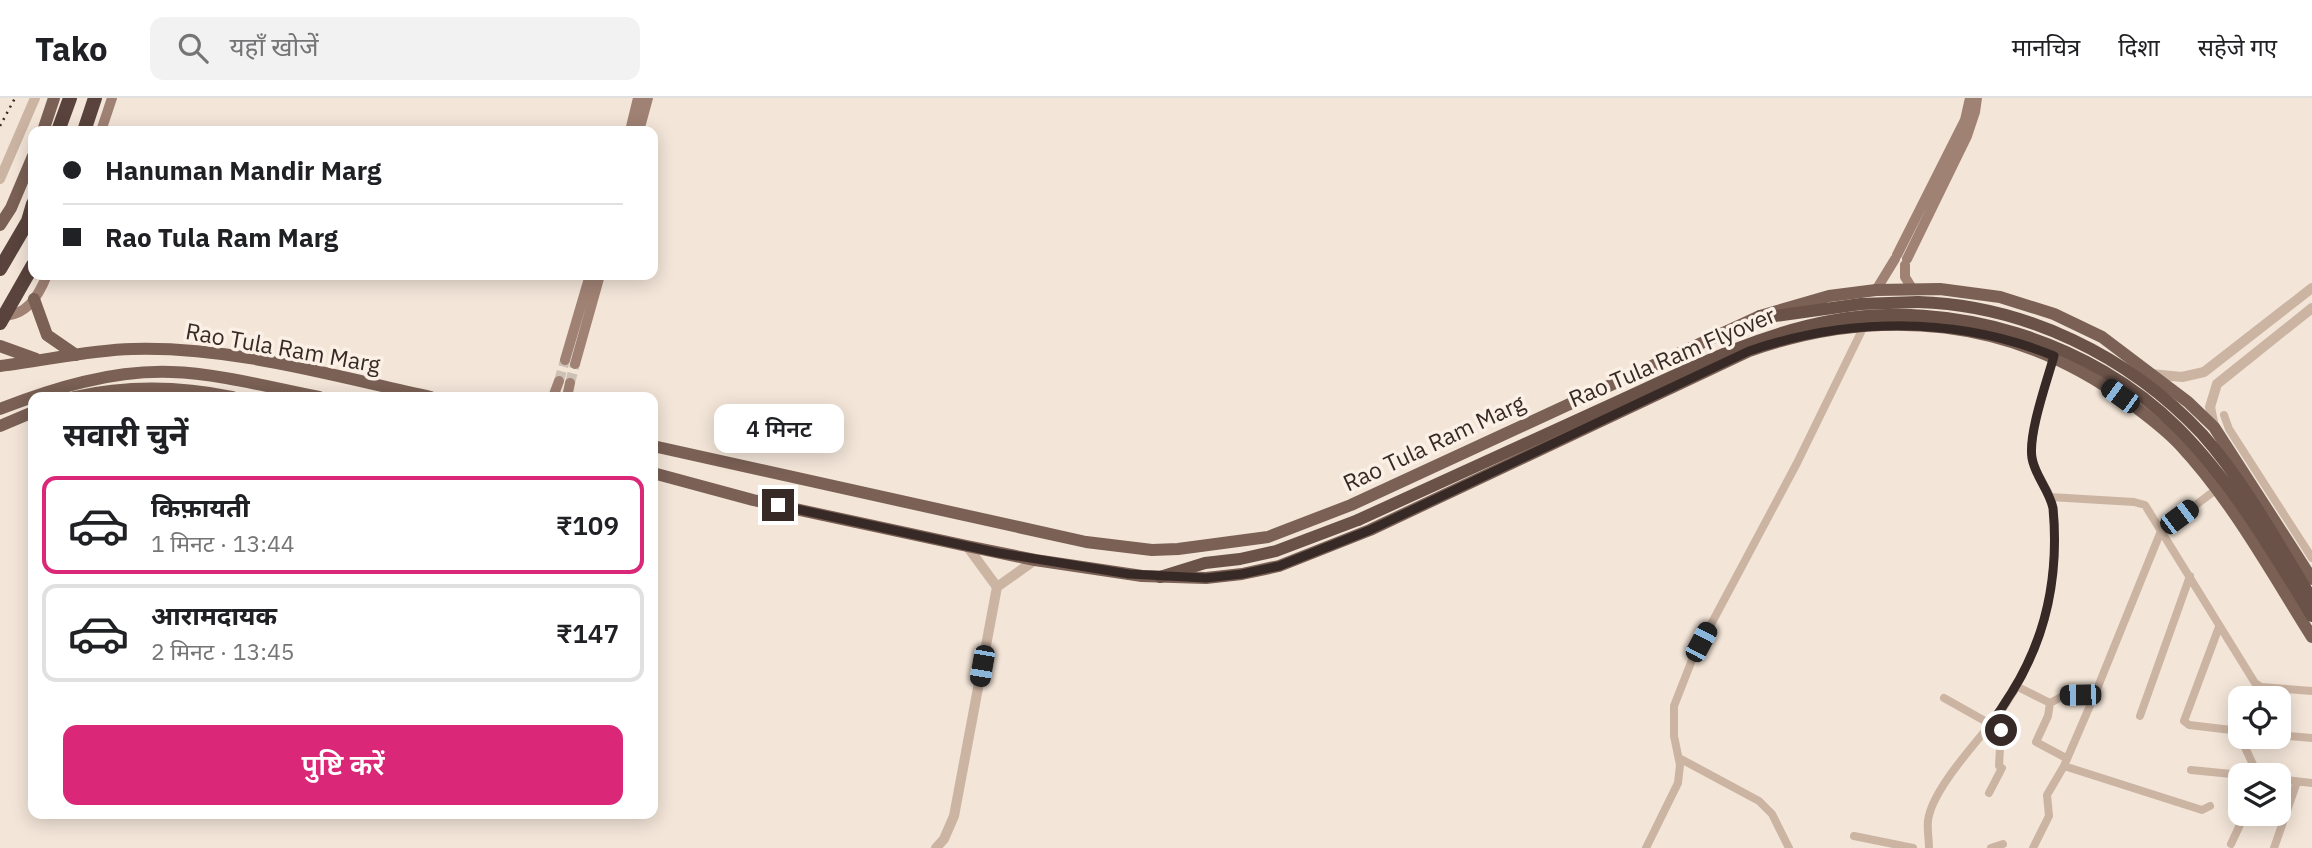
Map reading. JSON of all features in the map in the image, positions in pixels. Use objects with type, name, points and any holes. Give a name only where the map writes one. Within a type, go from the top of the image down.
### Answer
[{"type":"highway","points":[[60,126],[69,98]]},
{"type":"highway","points":[[86,126],[94,100]]},
{"type":"highway","points":[[0,269],[28,217]]},
{"type":"highway","points":[[0,323],[28,273]]},
{"type":"highway","name":"Rao Tula Ram Flyover","points":[[1760,316],[1879,302],[1941,302],[2023,320],[2062,335],[2109,359],[2150,387],[2202,435],[2252,503],[2312,599]]},
{"type":"highway","name":"Rao Tula Ram Flyover","points":[[1160,577],[1205,563],[1276,551],[1358,520],[1746,345],[1792,329],[1832,320],[1875,316],[1916,317],[1958,320],[2000,328],[2039,340],[2070,354],[2140,396],[2177,427],[2244,509],[2312,616]]},
{"type":"main road","points":[[45,126],[54,98]]},
{"type":"main road","points":[[103,126],[112,98]]},
{"type":"main road","points":[[631,126],[638,98]]},
{"type":"main road","points":[[640,126],[648,98]]},
{"type":"main road","points":[[1948,164],[1965,120],[1970,98]]},
{"type":"main road","points":[[1876,290],[1901,259],[1948,164],[1973,122],[1977,98]]},
{"type":"main road","points":[[0,225],[11,208],[28,168]]},
{"type":"main road","points":[[1901,259],[1905,277],[1913,290]]},
{"type":"main road","points":[[0,316],[12,316],[27,308],[44,280]]},
{"type":"main road","points":[[589,280],[570,362],[598,280]]},
{"type":"main road","name":"Rao Tula Ram Marg","points":[[658,447],[1086,542],[1152,550],[1178,549],[1268,537],[1351,505],[1760,316],[1829,296],[1876,290],[1940,289],[2000,297],[2054,314],[2099,336],[2165,384],[2214,428],[2312,579]]},
{"type":"main road","points":[[34,299],[47,335],[76,355]]},
{"type":"main road","points":[[658,473],[753,500],[1035,560],[1160,577],[1206,578],[1279,566],[1370,530],[1749,351],[1785,339],[1864,327],[1948,327],[2028,345],[2054,356],[2099,380],[2141,411],[2177,442],[2217,489],[2312,637]]},
{"type":"main road","points":[[2075,367],[2088,368],[2098,365],[2105,354],[2099,336]]},
{"type":"main road","points":[[0,346],[43,361]]},
{"type":"main road","name":"Rao Tula Ram Marg","points":[[0,366],[131,349],[186,351],[315,372],[408,392]]},
{"type":"main road","points":[[45,392],[118,376],[171,372],[293,392]]},
{"type":"main road","points":[[557,392],[565,382],[566,392]]},
{"type":"main road","points":[[2141,411],[2165,384]]},
{"type":"main road","points":[[95,392],[137,388],[207,392]]},
{"type":"main road","points":[[0,409],[28,398]]},
{"type":"main road","points":[[0,426],[28,414]]},
{"type":"street","points":[[0,179],[34,98]]},
{"type":"street","points":[[2151,374],[2182,377],[2204,372],[2312,288]]},
{"type":"street","points":[[2214,428],[2210,407],[2217,384],[2312,308]]},
{"type":"street","points":[[1646,848],[1676,789],[1680,772],[1673,721],[1674,706],[1692,660],[1797,463],[1864,327]]},
{"type":"street","points":[[1929,848],[1928,820],[1936,796],[1990,723],[2028,665],[2050,599],[2054,519],[2050,497],[2035,467],[2032,449],[2054,356]]},
{"type":"street","points":[[2218,362],[2228,373]]},
{"type":"street","points":[[2224,415],[2229,429],[2312,558]]},
{"type":"street","points":[[2034,848],[2049,816],[2047,795],[2095,694],[2161,531],[2217,489]]},
{"type":"street","points":[[2050,497],[2140,503],[2148,508],[2219,627],[2258,685],[2312,691]]},
{"type":"street","points":[[967,547],[997,587]]},
{"type":"street","points":[[936,848],[944,839],[954,816],[997,587],[1035,560]]},
{"type":"street","points":[[2140,716],[2190,576]]},
{"type":"street","points":[[2219,627],[2184,721],[2189,725],[2228,732]]},
{"type":"street","points":[[2015,686],[2050,704]]},
{"type":"street","points":[[2095,694],[2065,695],[2050,704],[2048,716],[2036,742],[2065,762],[2180,804],[2202,810],[2210,806]]},
{"type":"street","points":[[1944,698],[2001,730],[1999,766],[2002,768],[1989,793]]},
{"type":"street","points":[[2291,736],[2312,738]]},
{"type":"street","points":[[1679,758],[1759,801],[1772,814],[1789,848]]},
{"type":"street","points":[[2191,770],[2228,774]]},
{"type":"street","points":[[2291,781],[2312,783]]},
{"type":"street","points":[[2274,848],[2297,782]]},
{"type":"street","points":[[2231,844],[2239,826]]},
{"type":"street","points":[[1854,836],[1913,848]]},
{"type":"street","points":[[1991,848],[2003,844]]},
{"type":"tunnel","points":[[559,381],[565,360]]},
{"type":"tunnel","points":[[570,383],[575,364]]},
{"type":"railway","points":[[0,126],[15,98]]},
{"type":"route","points":[[778,505],[999,553],[1129,574],[1206,578],[1242,574],[1279,566],[1370,530],[1749,351],[1785,339],[1864,327],[1948,327],[2028,345],[2054,356],[2032,449],[2035,467],[2053,508],[2052,588],[2048,610],[2028,665],[1990,723],[2001,730]]}]
